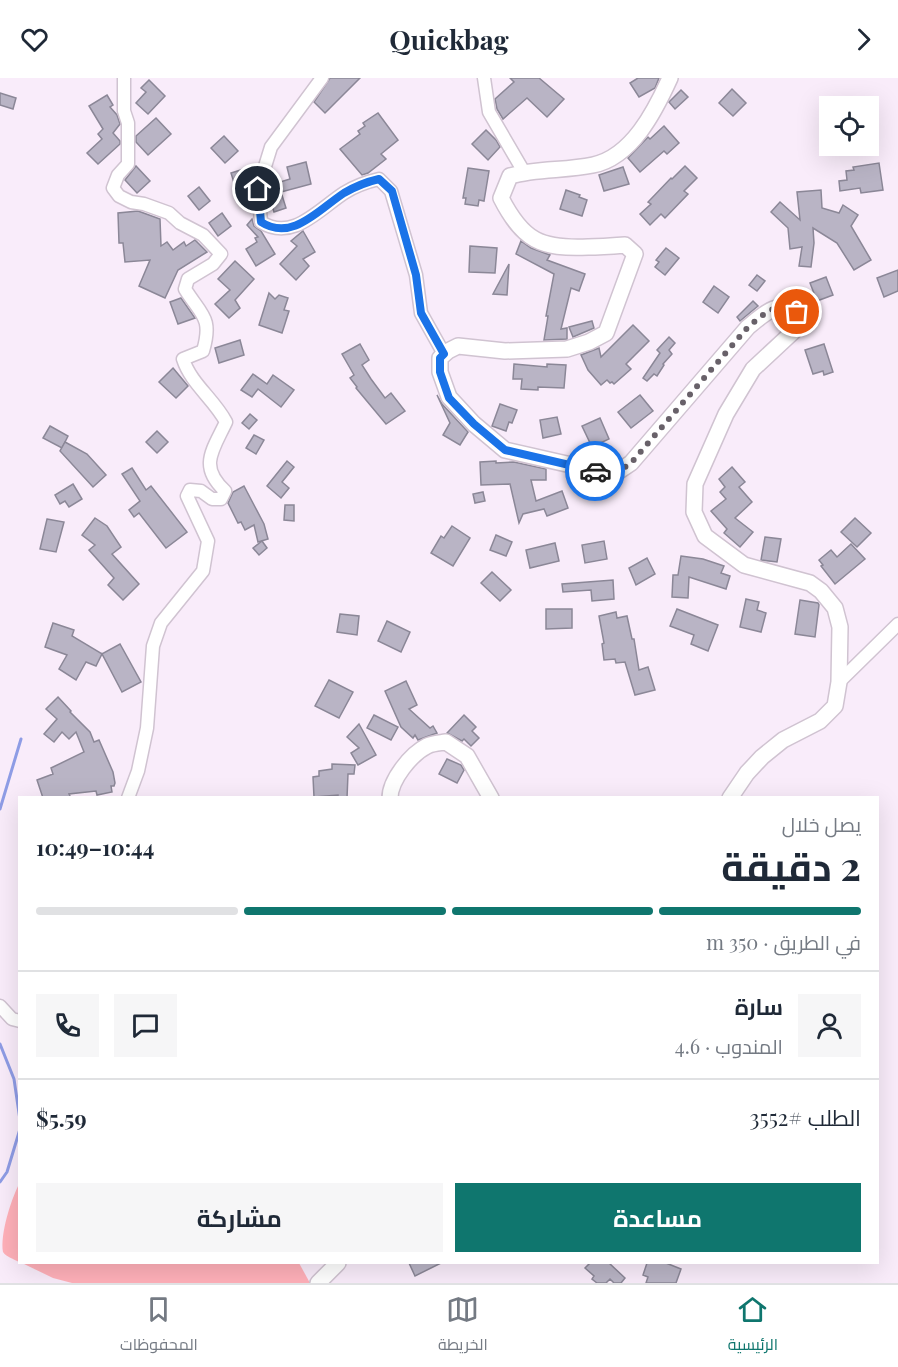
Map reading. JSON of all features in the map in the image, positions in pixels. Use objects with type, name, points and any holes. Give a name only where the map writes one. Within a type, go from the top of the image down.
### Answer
[{"type":"street","points":[[124,78],[124,111],[128,123],[128,164],[118,175],[113,188],[119,196],[131,202],[169,213],[180,224],[202,235],[221,254],[213,264],[188,279],[185,289],[206,318],[207,336],[203,351],[183,359],[186,371],[226,422],[210,453],[209,469],[216,482],[225,491],[221,499],[212,499],[201,490],[190,490],[187,496],[208,541],[203,571],[161,624],[153,646],[147,728],[138,771],[129,796]]},
{"type":"street","points":[[322,78],[271,147],[258,189],[261,222],[272,228],[302,223],[353,188],[379,179],[392,191],[416,275],[421,313],[444,354]]},
{"type":"street","points":[[484,78],[489,112],[524,172]]},
{"type":"street","points":[[670,78],[656,108],[642,130],[611,158],[594,165],[524,172],[510,176],[501,198],[526,233],[544,244],[561,248],[625,245],[635,254],[606,333],[589,342],[567,349],[505,351],[458,346],[440,358],[440,372],[449,398],[474,424],[505,450],[602,472],[616,473],[631,463],[748,327],[780,306],[790,307],[797,312],[799,320],[795,330],[753,369],[726,414],[695,484],[694,512],[705,536],[744,565],[810,583],[822,591],[836,608],[840,627],[839,681],[835,706],[820,722],[783,740],[762,757],[747,773],[731,796]]},
{"type":"street","points":[[839,681],[898,624]]},
{"type":"street","points":[[390,796],[390,788],[409,759],[428,746],[446,742],[467,756],[490,796]]},
{"type":"street","points":[[0,1006],[12,1019],[18,1020]]},
{"type":"street","points":[[318,1283],[337,1264]]},
{"type":"shaded area","points":[[18,1186],[18,1262],[4,1254],[2,1245]]},
{"type":"shaded area","points":[[24,1264],[300,1264],[310,1283],[72,1283],[53,1278]]},
{"type":"building","points":[[330,78],[360,78],[325,113],[314,102]]},
{"type":"building","points":[[510,78],[539,78],[564,99],[547,117],[527,98],[503,119],[497,109],[495,99],[514,82]]},
{"type":"building","points":[[638,78],[659,78],[655,88],[639,97],[630,83]]},
{"type":"building","points":[[149,80],[165,96],[148,114],[136,103],[146,92],[141,88]]},
{"type":"building","points":[[732,89],[746,103],[733,116],[719,103]]},
{"type":"building","points":[[681,90],[688,97],[675,109],[669,102]]},
{"type":"building","points":[[0,93],[16,98],[13,109],[0,105]]},
{"type":"building","points":[[107,95],[113,105],[110,107],[117,115],[120,124],[113,133],[120,144],[98,164],[87,153],[102,139],[98,134],[103,129],[89,106]]},
{"type":"building","points":[[378,113],[398,140],[381,154],[386,159],[362,175],[340,149],[360,134],[358,131],[365,126],[363,123]]},
{"type":"building","points":[[156,118],[171,134],[148,155],[136,142],[136,136]]},
{"type":"building","points":[[664,126],[679,143],[667,154],[664,151],[640,172],[628,158],[648,137],[650,139]]},
{"type":"building","points":[[486,130],[500,147],[488,160],[472,144]]},
{"type":"building","points":[[224,136],[238,151],[225,163],[211,148]]},
{"type":"building","points":[[306,162],[311,184],[281,192],[286,208],[274,212],[271,202],[268,203],[267,186],[290,179],[287,167]]},
{"type":"building","points":[[879,163],[883,190],[861,193],[860,188],[840,191],[839,181],[847,180],[846,171],[854,170],[853,167]]},
{"type":"building","points":[[136,166],[150,181],[137,193],[125,180]]},
{"type":"building","points":[[685,166],[697,178],[684,191],[688,194],[665,218],[661,214],[650,225],[640,214],[651,204],[648,202]]},
{"type":"building","points":[[623,167],[629,184],[604,191],[599,175]]},
{"type":"building","points":[[247,168],[251,184],[236,189],[231,173]]},
{"type":"building","points":[[468,168],[489,171],[484,201],[479,200],[478,206],[465,204],[466,198],[463,198]]},
{"type":"building","points":[[199,187],[210,201],[199,210],[188,196]]},
{"type":"building","points":[[566,190],[587,200],[582,216],[560,209]]},
{"type":"building","points":[[821,190],[822,208],[839,213],[843,205],[858,215],[851,226],[871,260],[854,270],[837,243],[813,228],[811,267],[799,266],[802,247],[790,249],[788,228],[771,212],[780,202],[800,220],[797,192]]},
{"type":"building","points":[[138,211],[160,219],[161,246],[167,242],[173,250],[184,242],[186,246],[195,240],[207,252],[178,270],[165,298],[139,286],[150,260],[125,262],[123,243],[119,243],[118,213]]},
{"type":"building","points":[[222,213],[231,226],[218,236],[209,223]]},
{"type":"building","points":[[252,219],[254,226],[261,231],[275,254],[256,266],[246,249],[257,242],[255,238],[258,237],[247,225]]},
{"type":"building","points":[[303,231],[315,252],[303,259],[309,266],[296,280],[280,264],[297,246],[291,241]]},
{"type":"building","points":[[521,241],[531,248],[550,255],[547,260],[585,274],[579,291],[571,288],[561,329],[567,328],[567,339],[544,340],[554,274],[516,254]]},
{"type":"building","points":[[470,246],[497,248],[495,273],[469,272]]},
{"type":"building","points":[[666,248],[679,258],[665,275],[655,267],[659,262],[656,260]]},
{"type":"building","points":[[235,261],[254,279],[235,300],[240,308],[229,318],[215,304],[230,290],[218,279]]},
{"type":"building","points":[[509,264],[507,295],[493,294]]},
{"type":"building","points":[[898,270],[898,291],[884,297],[877,278]]},
{"type":"building","points":[[757,275],[765,281],[757,291],[749,285]]},
{"type":"building","points":[[826,277],[833,295],[817,301],[810,283]]},
{"type":"building","points":[[714,286],[729,297],[718,313],[703,302]]},
{"type":"building","points":[[269,293],[275,299],[279,295],[288,298],[284,310],[289,311],[282,333],[259,325]]},
{"type":"building","points":[[181,298],[195,318],[178,324],[170,302]]},
{"type":"building","points":[[753,301],[758,306],[740,321],[737,317]]},
{"type":"building","points":[[592,321],[594,328],[573,337],[569,327]]},
{"type":"building","points":[[633,325],[649,341],[626,364],[631,369],[614,384],[607,380],[601,385],[588,370],[581,355],[599,348],[601,357]]},
{"type":"building","points":[[669,337],[675,343],[669,350],[672,354],[663,364],[657,376],[654,374],[647,381],[643,378],[660,353],[657,350]]},
{"type":"building","points":[[240,340],[244,355],[219,363],[215,348]]},
{"type":"building","points":[[360,344],[369,360],[362,365],[371,379],[385,398],[391,393],[405,411],[386,424],[356,388],[350,378],[354,375],[342,354]]},
{"type":"building","points":[[824,344],[833,372],[824,375],[823,371],[813,374],[805,350]]},
{"type":"building","points":[[514,364],[547,367],[547,364],[566,365],[564,388],[521,389],[522,379],[513,379]]},
{"type":"building","points":[[173,368],[188,386],[176,398],[159,382]]},
{"type":"building","points":[[253,374],[267,384],[273,375],[294,390],[281,407],[258,389],[252,397],[241,390]]},
{"type":"building","points":[[437,395],[442,404],[468,432],[460,445],[443,435],[450,423]]},
{"type":"building","points":[[640,395],[653,411],[631,428],[618,412]]},
{"type":"building","points":[[500,404],[517,410],[506,431],[492,426]]},
{"type":"building","points":[[250,414],[257,420],[249,429],[242,423]]},
{"type":"building","points":[[557,417],[561,434],[543,438],[540,420]]},
{"type":"building","points":[[600,418],[609,439],[592,447],[582,426]]},
{"type":"building","points":[[50,426],[68,436],[62,448],[43,438]]},
{"type":"building","points":[[157,431],[168,442],[157,453],[146,442]]},
{"type":"building","points":[[254,435],[264,440],[256,454],[246,448]]},
{"type":"building","points":[[65,442],[87,454],[106,475],[93,487],[60,451]]},
{"type":"building","points":[[287,461],[294,467],[282,482],[289,488],[281,498],[267,486]]},
{"type":"building","points":[[496,461],[496,463],[514,462],[546,469],[546,480],[531,480],[536,501],[562,491],[568,508],[547,516],[544,509],[523,514],[519,523],[510,484],[481,485],[480,462]]},
{"type":"building","points":[[732,467],[745,482],[739,487],[752,502],[735,518],[753,532],[740,547],[724,533],[727,529],[711,511],[726,499],[720,492],[725,487],[719,479]]},
{"type":"building","points":[[132,468],[146,490],[151,486],[187,532],[166,548],[139,513],[134,517],[129,510],[140,501],[122,474]]},
{"type":"building","points":[[73,484],[82,499],[69,507],[65,501],[60,504],[55,495]]},
{"type":"building","points":[[244,486],[264,524],[268,539],[258,542],[254,525],[245,530],[241,522],[238,523],[228,503],[233,492]]},
{"type":"building","points":[[483,492],[485,501],[475,503],[473,494]]},
{"type":"building","points":[[285,505],[294,505],[294,521],[284,520]]},
{"type":"building","points":[[95,518],[107,526],[121,547],[112,554],[139,584],[123,600],[108,585],[114,578],[89,550],[95,545],[82,535]]},
{"type":"building","points":[[855,518],[871,533],[857,547],[841,532]]},
{"type":"building","points":[[47,519],[64,522],[56,552],[40,549]]},
{"type":"building","points":[[452,526],[470,538],[453,566],[431,553],[441,536],[444,538]]},
{"type":"building","points":[[496,535],[512,542],[506,556],[490,550]]},
{"type":"building","points":[[765,537],[781,539],[777,562],[761,560]]},
{"type":"building","points":[[262,541],[267,548],[259,555],[253,548]]},
{"type":"building","points":[[604,541],[607,559],[585,563],[582,545]]},
{"type":"building","points":[[555,543],[559,561],[530,568],[526,550]]},
{"type":"building","points":[[851,544],[865,559],[835,584],[819,560],[831,550],[837,557]]},
{"type":"building","points":[[681,556],[703,559],[724,566],[721,573],[730,576],[726,589],[689,577],[688,598],[672,597],[673,575],[678,575]]},
{"type":"building","points":[[647,558],[655,574],[636,585],[629,568]]},
{"type":"building","points":[[492,572],[511,590],[500,601],[481,583]]},
{"type":"building","points":[[613,580],[614,599],[592,601],[591,590],[563,592],[562,584]]},
{"type":"building","points":[[746,599],[759,602],[757,610],[766,613],[761,632],[740,627]]},
{"type":"building","points":[[800,600],[819,605],[815,637],[795,634]]},
{"type":"building","points":[[546,609],[572,609],[572,628],[546,629]]},
{"type":"building","points":[[677,609],[718,625],[708,651],[691,644],[694,635],[670,626]]},
{"type":"building","points":[[616,612],[617,618],[627,616],[632,639],[634,639],[639,670],[648,667],[655,690],[635,695],[625,662],[616,663],[615,659],[604,660],[602,644],[604,643],[599,616]]},
{"type":"building","points":[[340,614],[359,616],[357,635],[337,632]]},
{"type":"building","points":[[387,621],[410,632],[401,652],[378,641]]},
{"type":"building","points":[[53,623],[74,630],[72,636],[102,654],[96,666],[86,662],[76,680],[59,669],[67,655],[45,647]]},
{"type":"building","points":[[120,644],[141,682],[122,692],[102,654]]},
{"type":"building","points":[[329,680],[353,692],[339,718],[315,706]]},
{"type":"building","points":[[406,681],[417,705],[409,709],[430,728],[433,726],[437,733],[418,740],[415,735],[413,738],[401,727],[385,691]]},
{"type":"building","points":[[58,697],[90,732],[94,742],[99,740],[113,772],[115,783],[111,786],[112,792],[97,795],[96,791],[69,794],[70,796],[42,796],[37,780],[53,774],[51,768],[84,752],[76,732],[69,739],[62,732],[54,742],[44,734],[57,719],[46,709]]},
{"type":"building","points":[[374,715],[398,727],[391,740],[367,728]]},
{"type":"building","points":[[464,715],[476,727],[472,731],[479,738],[471,746],[464,739],[462,741],[447,733]]},
{"type":"building","points":[[359,724],[376,755],[358,765],[351,753],[359,748],[347,737]]},
{"type":"building","points":[[447,759],[461,765],[464,770],[457,783],[439,774]]},
{"type":"building","points":[[332,764],[355,765],[354,774],[348,774],[347,796],[314,796],[313,777],[319,776],[319,771],[332,769]]},
{"type":"building","points":[[409,1264],[439,1264],[415,1276]]},
{"type":"building","points":[[589,1264],[610,1264],[625,1278],[621,1283],[614,1283],[610,1279],[606,1283],[597,1283],[592,1279],[594,1276],[585,1268]]},
{"type":"building","points":[[647,1264],[668,1264],[681,1269],[676,1283],[646,1283],[648,1277],[643,1275]]},
{"type":"waterway","points":[[0,809],[21,739]]},
{"type":"waterway","points":[[0,1044],[14,1079],[18,1106]]},
{"type":"waterway","points":[[0,1182],[7,1172],[18,1136]]},
{"type":"way so far","points":[[595,471],[616,473],[631,463],[748,327],[780,306],[790,307],[797,312]]},
{"type":"route","points":[[258,189],[261,222],[272,228],[282,228],[302,223],[362,183],[379,179],[392,191],[416,275],[421,313],[444,354],[440,358],[440,372],[449,398],[474,424],[505,450],[595,471]]}]
